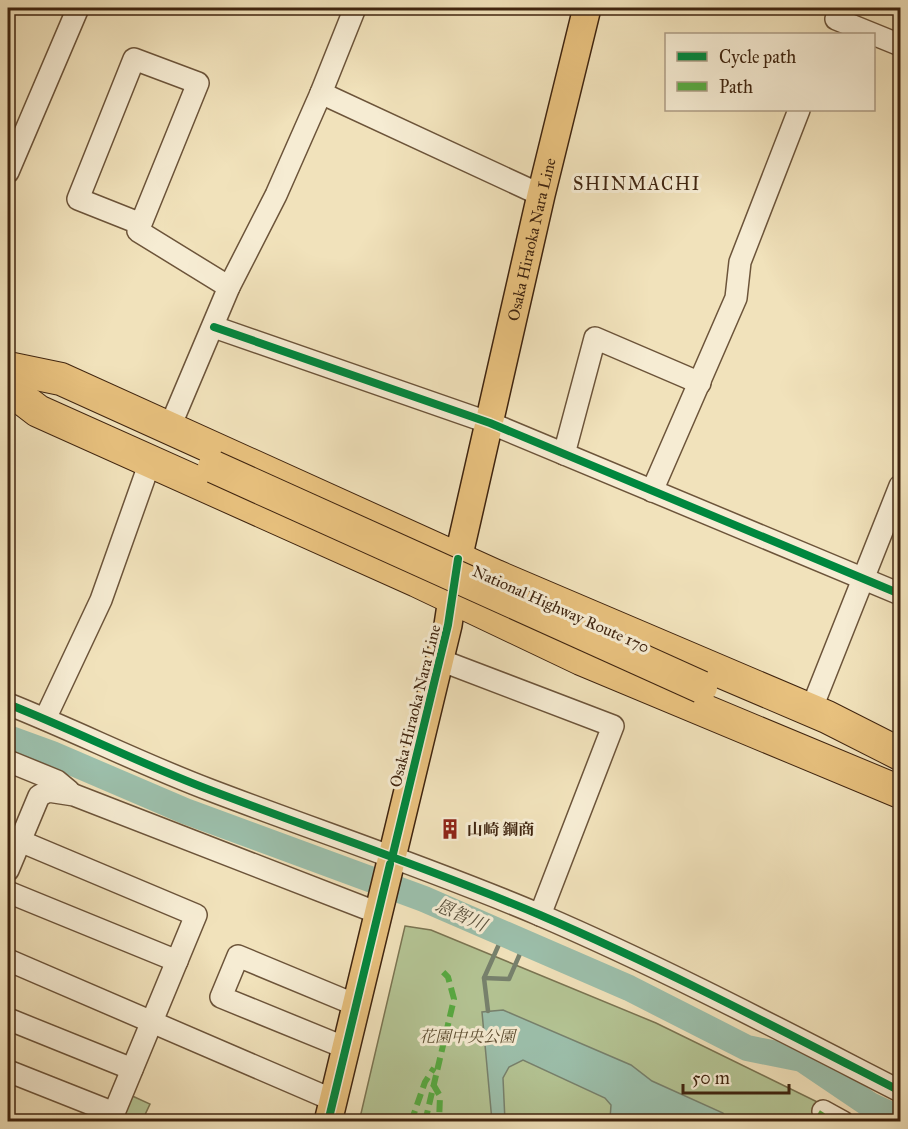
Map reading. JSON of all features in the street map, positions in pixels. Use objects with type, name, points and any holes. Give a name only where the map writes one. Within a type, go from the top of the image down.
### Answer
[{"type":"highway","points":[[8,368],[61,379],[458,559],[811,710],[900,754]]},
{"type":"highway","name":"National Highway Route 170","points":[[8,376],[900,776]]},
{"type":"highway","points":[[8,388],[38,411],[454,598],[581,659],[900,792]]},
{"type":"main road","name":"Osaka Hiraoka Nara Line","points":[[331,1111],[440,660],[454,598],[458,559],[541,195],[587,8]]},
{"type":"street","points":[[8,172],[78,8]]},
{"type":"street","points":[[169,429],[229,287],[276,195],[355,8]]},
{"type":"street","points":[[835,20],[869,33]]},
{"type":"street","points":[[875,35],[900,45]]},
{"type":"street","points":[[141,224],[78,199],[134,59],[198,83],[141,224],[138,231],[229,287]]},
{"type":"street","points":[[321,93],[541,195]]},
{"type":"street","points":[[652,490],[736,298],[740,262],[799,111]]},
{"type":"street","points":[[214,327],[490,423],[900,594]]},
{"type":"street","points":[[564,454],[595,338],[700,383]]},
{"type":"street","points":[[45,719],[101,600],[150,462]]},
{"type":"street","points":[[811,710],[900,486]]},
{"type":"street","points":[[440,660],[613,726],[540,915]]},
{"type":"street","points":[[8,704],[133,760],[391,861],[540,915],[686,982],[900,1091]]},
{"type":"street","points":[[8,761],[57,781],[74,795]]},
{"type":"street","points":[[8,870],[39,796],[48,791],[74,795],[380,908]]},
{"type":"street","points":[[8,1071],[114,1113],[196,915],[20,841]]},
{"type":"street","points":[[8,892],[177,961]]},
{"type":"street","points":[[346,1048],[221,997],[238,956],[356,1005]]},
{"type":"street","points":[[8,960],[152,1022],[331,1111]]},
{"type":"street","points":[[8,1018],[132,1068]]},
{"type":"street","points":[[823,1111],[843,1122]]},
{"type":"green space","name":"花園中央公園","points":[[405,926],[431,930],[656,1023],[856,1121],[359,1122]]},
{"type":"green space","points":[[128,1094],[150,1104],[142,1121],[116,1122]]},
{"type":"shaded area","points":[[503,1010],[631,1065],[652,1081],[723,1113],[729,1121],[607,1121],[610,1119],[611,1105],[605,1098],[523,1060],[509,1067],[503,1078],[505,1121],[492,1121],[482,1012]]},
{"type":"waterway","name":"恩智川","points":[[8,738],[52,754],[185,811],[424,899],[629,988],[747,1048],[802,1059],[870,1105],[900,1119]]},
{"type":"waterway","points":[[488,1011],[484,978],[504,933]]},
{"type":"waterway","points":[[484,978],[509,979],[525,942]]},
{"type":"marked path","points":[[425,1122],[454,999],[448,977],[440,969]]},
{"type":"marked path","points":[[411,1122],[425,1082],[434,1068]]},
{"type":"marked path","points":[[433,1084],[440,1096],[439,1122]]},
{"type":"marked path","points":[[816,1122],[823,1111]]},
{"type":"cycle path","points":[[214,327],[490,423],[900,594]]},
{"type":"cycle path","points":[[392,858],[448,625],[458,559]]},
{"type":"cycle path","points":[[8,704],[184,780],[417,866],[540,915],[677,978],[900,1091]]},
{"type":"cycle path","points":[[328,1122],[390,864]]},
{"type":"place","name":"山崎 鋼商","points":[[450,829]]},
{"type":"district","name":"SHINMACHI","points":[[637,184]]}]
